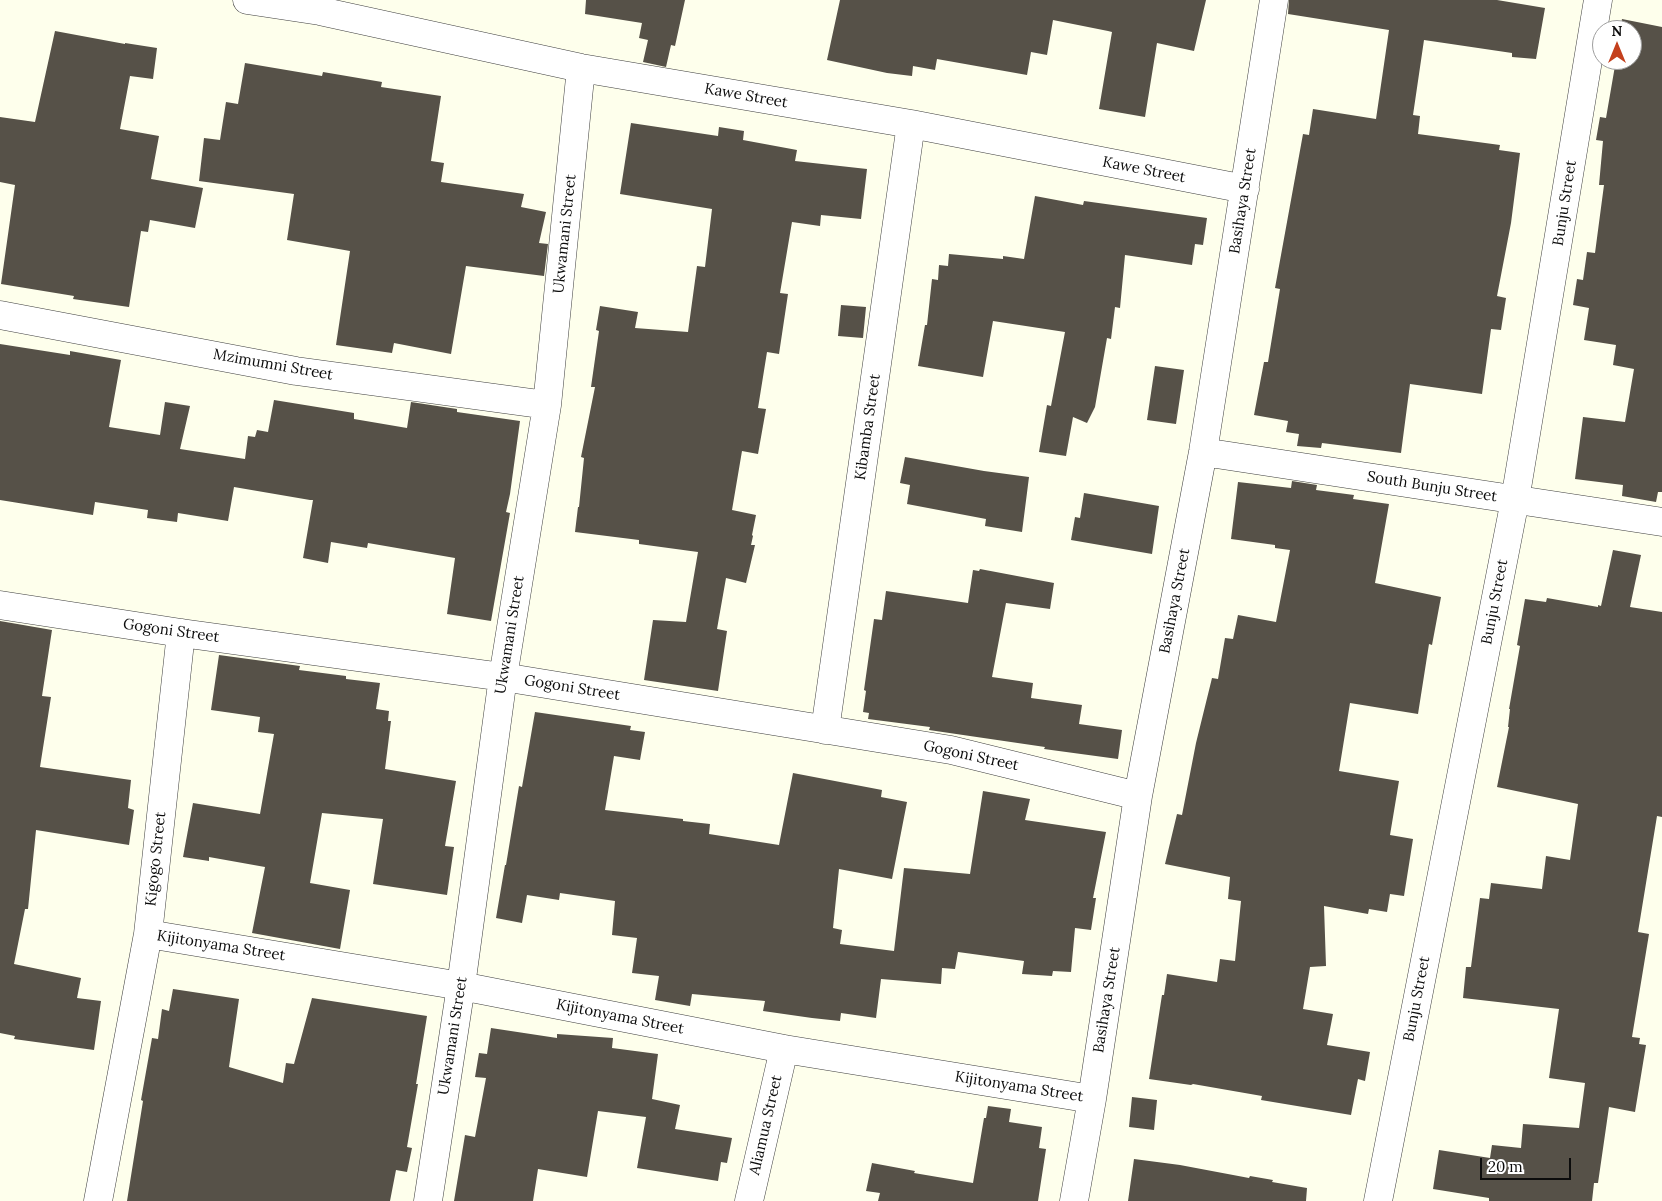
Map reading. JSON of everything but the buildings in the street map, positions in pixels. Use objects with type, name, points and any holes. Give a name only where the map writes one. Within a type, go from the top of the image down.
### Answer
[{"type":"street","name":"Kawe Street","points":[[248,0],[320,11],[581,68],[911,124],[1245,189]]},
{"type":"street","name":"Basihaya Street","points":[[1074,1201],[1092,1099],[1138,796],[1202,452],[1274,0]]},
{"type":"street","name":"Bunju Street","points":[[1378,1201],[1515,500],[1598,0]]},
{"type":"street","name":"Ukwamani Street","points":[[428,1201],[461,986],[503,677],[547,405],[581,68]]},
{"type":"street","name":"Kibamba Street","points":[[825,730],[911,124]]},
{"type":"street","name":"Mzimumni Street","points":[[0,315],[296,371],[547,405]]},
{"type":"street","name":"South Bunju Street","points":[[1202,452],[1662,522]]},
{"type":"street","name":"Gogoni Street","points":[[0,605],[181,633],[503,677],[951,750],[1138,796]]},
{"type":"street","name":"Kigogo Street","points":[[98,1201],[148,934],[181,633]]},
{"type":"street","name":"Kijitonyama Street","points":[[148,934],[461,986],[784,1049],[1092,1099]]},
{"type":"street","name":"Aliamua Street","points":[[749,1201],[784,1049]]}]
